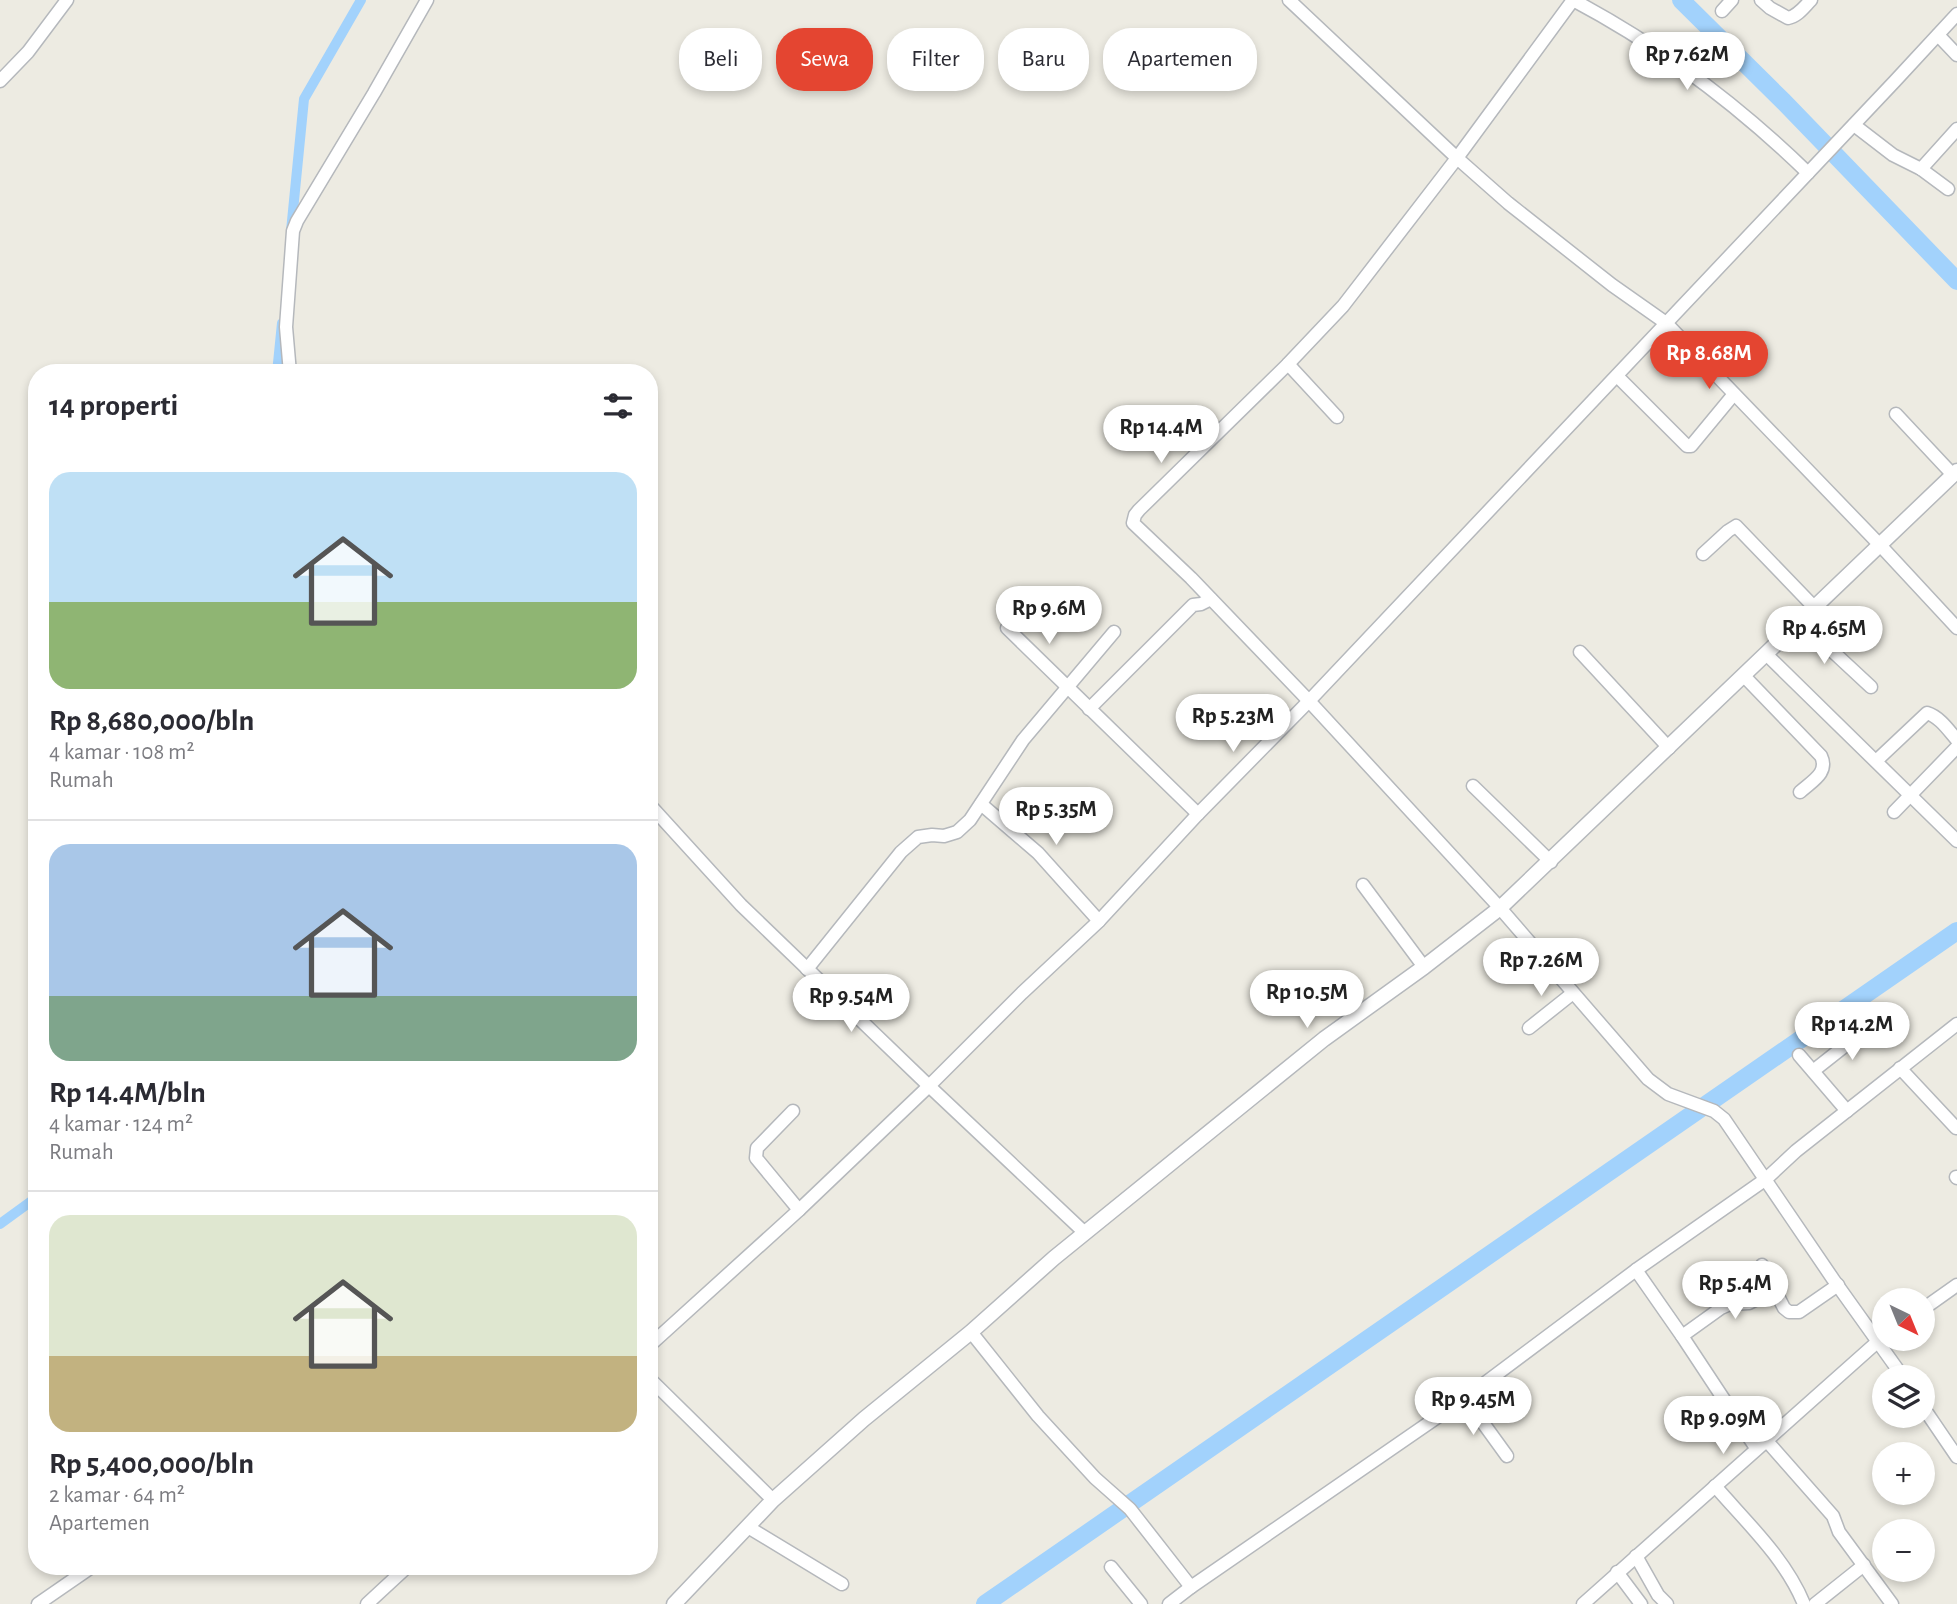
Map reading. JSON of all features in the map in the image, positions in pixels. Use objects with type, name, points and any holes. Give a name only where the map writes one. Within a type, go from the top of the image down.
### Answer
[{"type":"street","points":[[0,81],[29,52],[67,0]]},
{"type":"street","points":[[289,364],[286,327],[292,239],[297,221],[427,0]]},
{"type":"street","points":[[1289,0],[1508,203],[1666,323],[1880,544],[1957,628]]},
{"type":"street","points":[[1813,168],[1712,89],[1658,51],[1573,0],[1457,158],[1343,306],[1139,510],[1133,520],[1139,530],[1164,551],[1309,701],[1500,908],[1648,1079],[1668,1094],[1709,1109],[1724,1119],[1838,1285],[1872,1326]]},
{"type":"street","points":[[1722,10],[1732,0]]},
{"type":"street","points":[[1762,0],[1788,18],[1799,13],[1811,0]]},
{"type":"street","points":[[658,1338],[799,1210],[1099,921],[1957,14]]},
{"type":"street","points":[[1938,35],[1957,55]]},
{"type":"street","points":[[1854,125],[1893,155],[1921,169],[1948,189]]},
{"type":"street","points":[[1921,169],[1957,129]]},
{"type":"street","points":[[1287,364],[1337,417]]},
{"type":"street","points":[[1617,376],[1687,446],[1691,446],[1734,394]]},
{"type":"street","points":[[674,1604],[773,1500],[864,1419],[971,1332],[1085,1233],[1324,1039],[1500,908],[1955,473],[1896,414]]},
{"type":"street","points":[[1703,555],[1736,526],[1814,607]]},
{"type":"street","points":[[1089,709],[1193,605],[1211,599]]},
{"type":"street","points":[[1800,621],[1871,687]]},
{"type":"street","points":[[1007,628],[1198,814]]},
{"type":"street","points":[[807,969],[901,852],[918,837],[944,836],[957,832],[970,820],[1023,740],[1114,632]]},
{"type":"street","points":[[1580,652],[1669,748]]},
{"type":"street","points":[[1766,654],[1957,841]]},
{"type":"street","points":[[1744,675],[1823,760],[1822,772],[1800,792]]},
{"type":"street","points":[[1875,761],[1927,713],[1932,714],[1957,740]]},
{"type":"street","points":[[1894,812],[1957,747]]},
{"type":"street","points":[[1473,786],[1551,862]]},
{"type":"street","points":[[981,804],[1038,853],[1099,921]]},
{"type":"street","points":[[658,814],[741,905],[1085,1233]]},
{"type":"street","points":[[1363,885],[1424,967]]},
{"type":"street","points":[[1529,1028],[1573,993]]},
{"type":"street","points":[[1169,1604],[1465,1398],[1636,1270],[1766,1179],[1796,1151],[1957,1024]]},
{"type":"street","points":[[1813,1071],[1871,1026]]},
{"type":"street","points":[[1799,1055],[1847,1111]]},
{"type":"street","points":[[1900,1068],[1956,1128]]},
{"type":"street","points":[[793,1111],[757,1148],[756,1158],[799,1210]]},
{"type":"street","points":[[1762,1265],[1784,1308],[1794,1313],[1838,1285]]},
{"type":"street","points":[[1636,1270],[1761,1444],[1826,1507],[1836,1521],[1839,1532],[1892,1604]]},
{"type":"street","points":[[1936,1300],[1957,1285]]},
{"type":"street","points":[[1682,1336],[1721,1308],[1730,1304],[1749,1303],[1775,1290]]},
{"type":"street","points":[[971,1332],[1038,1416],[1079,1461],[1129,1509],[1191,1587]]},
{"type":"street","points":[[1583,1604],[1872,1347]]},
{"type":"street","points":[[658,1387],[773,1500]]},
{"type":"street","points":[[1465,1398],[1507,1457]]},
{"type":"street","points":[[1935,1425],[1957,1457]]},
{"type":"street","points":[[1715,1486],[1776,1555],[1797,1587],[1804,1604]]},
{"type":"street","points":[[748,1527],[842,1584]]},
{"type":"street","points":[[1636,1556],[1658,1595],[1667,1604]]},
{"type":"street","points":[[1815,1604],[1864,1565]]},
{"type":"street","points":[[1111,1567],[1141,1604]]},
{"type":"street","points":[[1618,1572],[1641,1604]]},
{"type":"street","points":[[38,1604],[80,1575]]},
{"type":"street","points":[[367,1604],[398,1575]]},
{"type":"waterway","points":[[291,231],[304,99],[361,0]]},
{"type":"waterway","points":[[1681,0],[1957,281]]},
{"type":"waterway","points":[[278,364],[282,323]]},
{"type":"waterway","points":[[985,1604],[1957,931]]},
{"type":"waterway","points":[[0,1224],[28,1204]]}]
